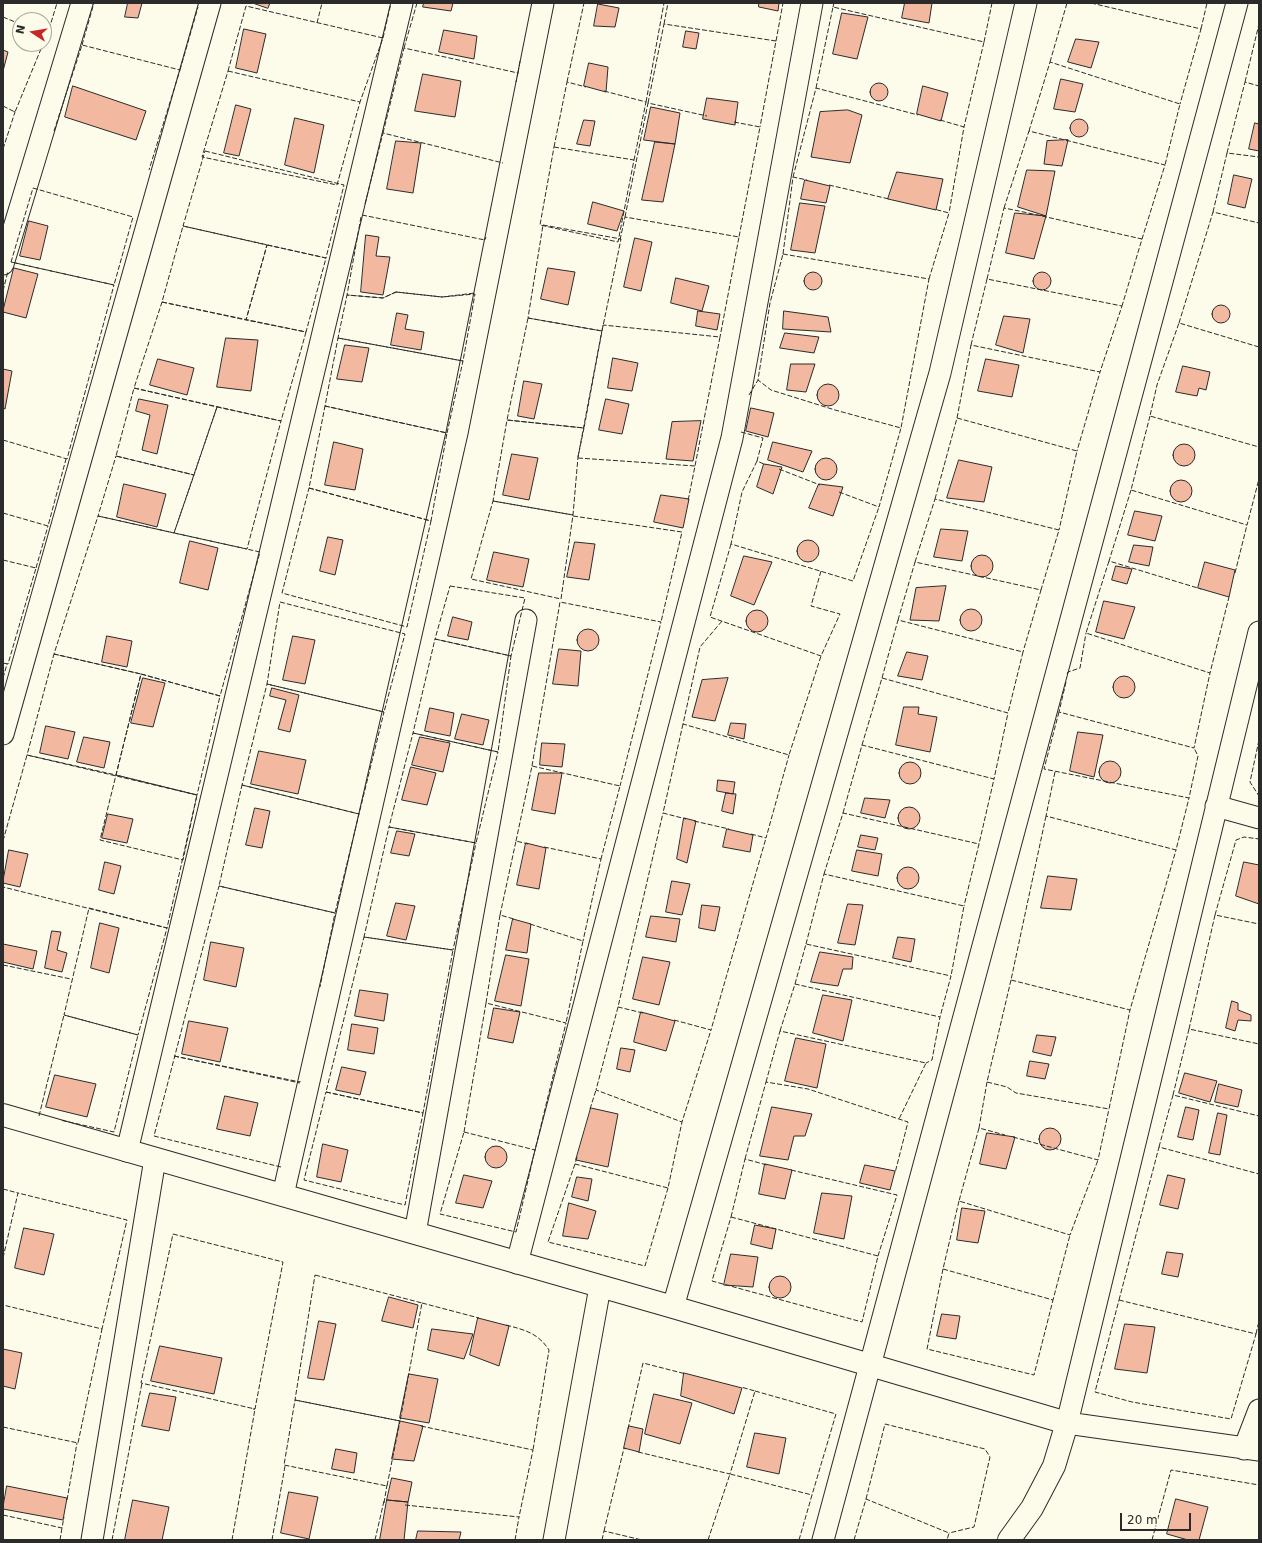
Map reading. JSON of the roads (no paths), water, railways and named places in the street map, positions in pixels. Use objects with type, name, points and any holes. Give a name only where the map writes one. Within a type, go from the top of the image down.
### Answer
[{"type":"main road","points":[[3,1115],[673,1307],[1067,1423],[1054,1466],[1032,1508],[1009,1540]]},
{"type":"street","points":[[3,264],[82,3]]},
{"type":"street","points":[[3,734],[210,3]]},
{"type":"street","points":[[127,1151],[402,3]]},
{"type":"street","points":[[283,1195],[457,433],[543,3]]},
{"type":"street","points":[[517,1262],[732,438],[812,3]]},
{"type":"street","points":[[673,1307],[940,373],[1026,3]]},
{"type":"street","points":[[824,1540],[872,1366],[1237,3]]},
{"type":"street","points":[[415,1233],[526,620]]},
{"type":"street","points":[[1259,632],[1067,1423],[1254,1445],[1259,1410]]},
{"type":"street","points":[[1216,806],[1259,818]]},
{"type":"street","points":[[92,1540],[155,1159]]},
{"type":"street","points":[[554,1540],[600,1287]]}]
